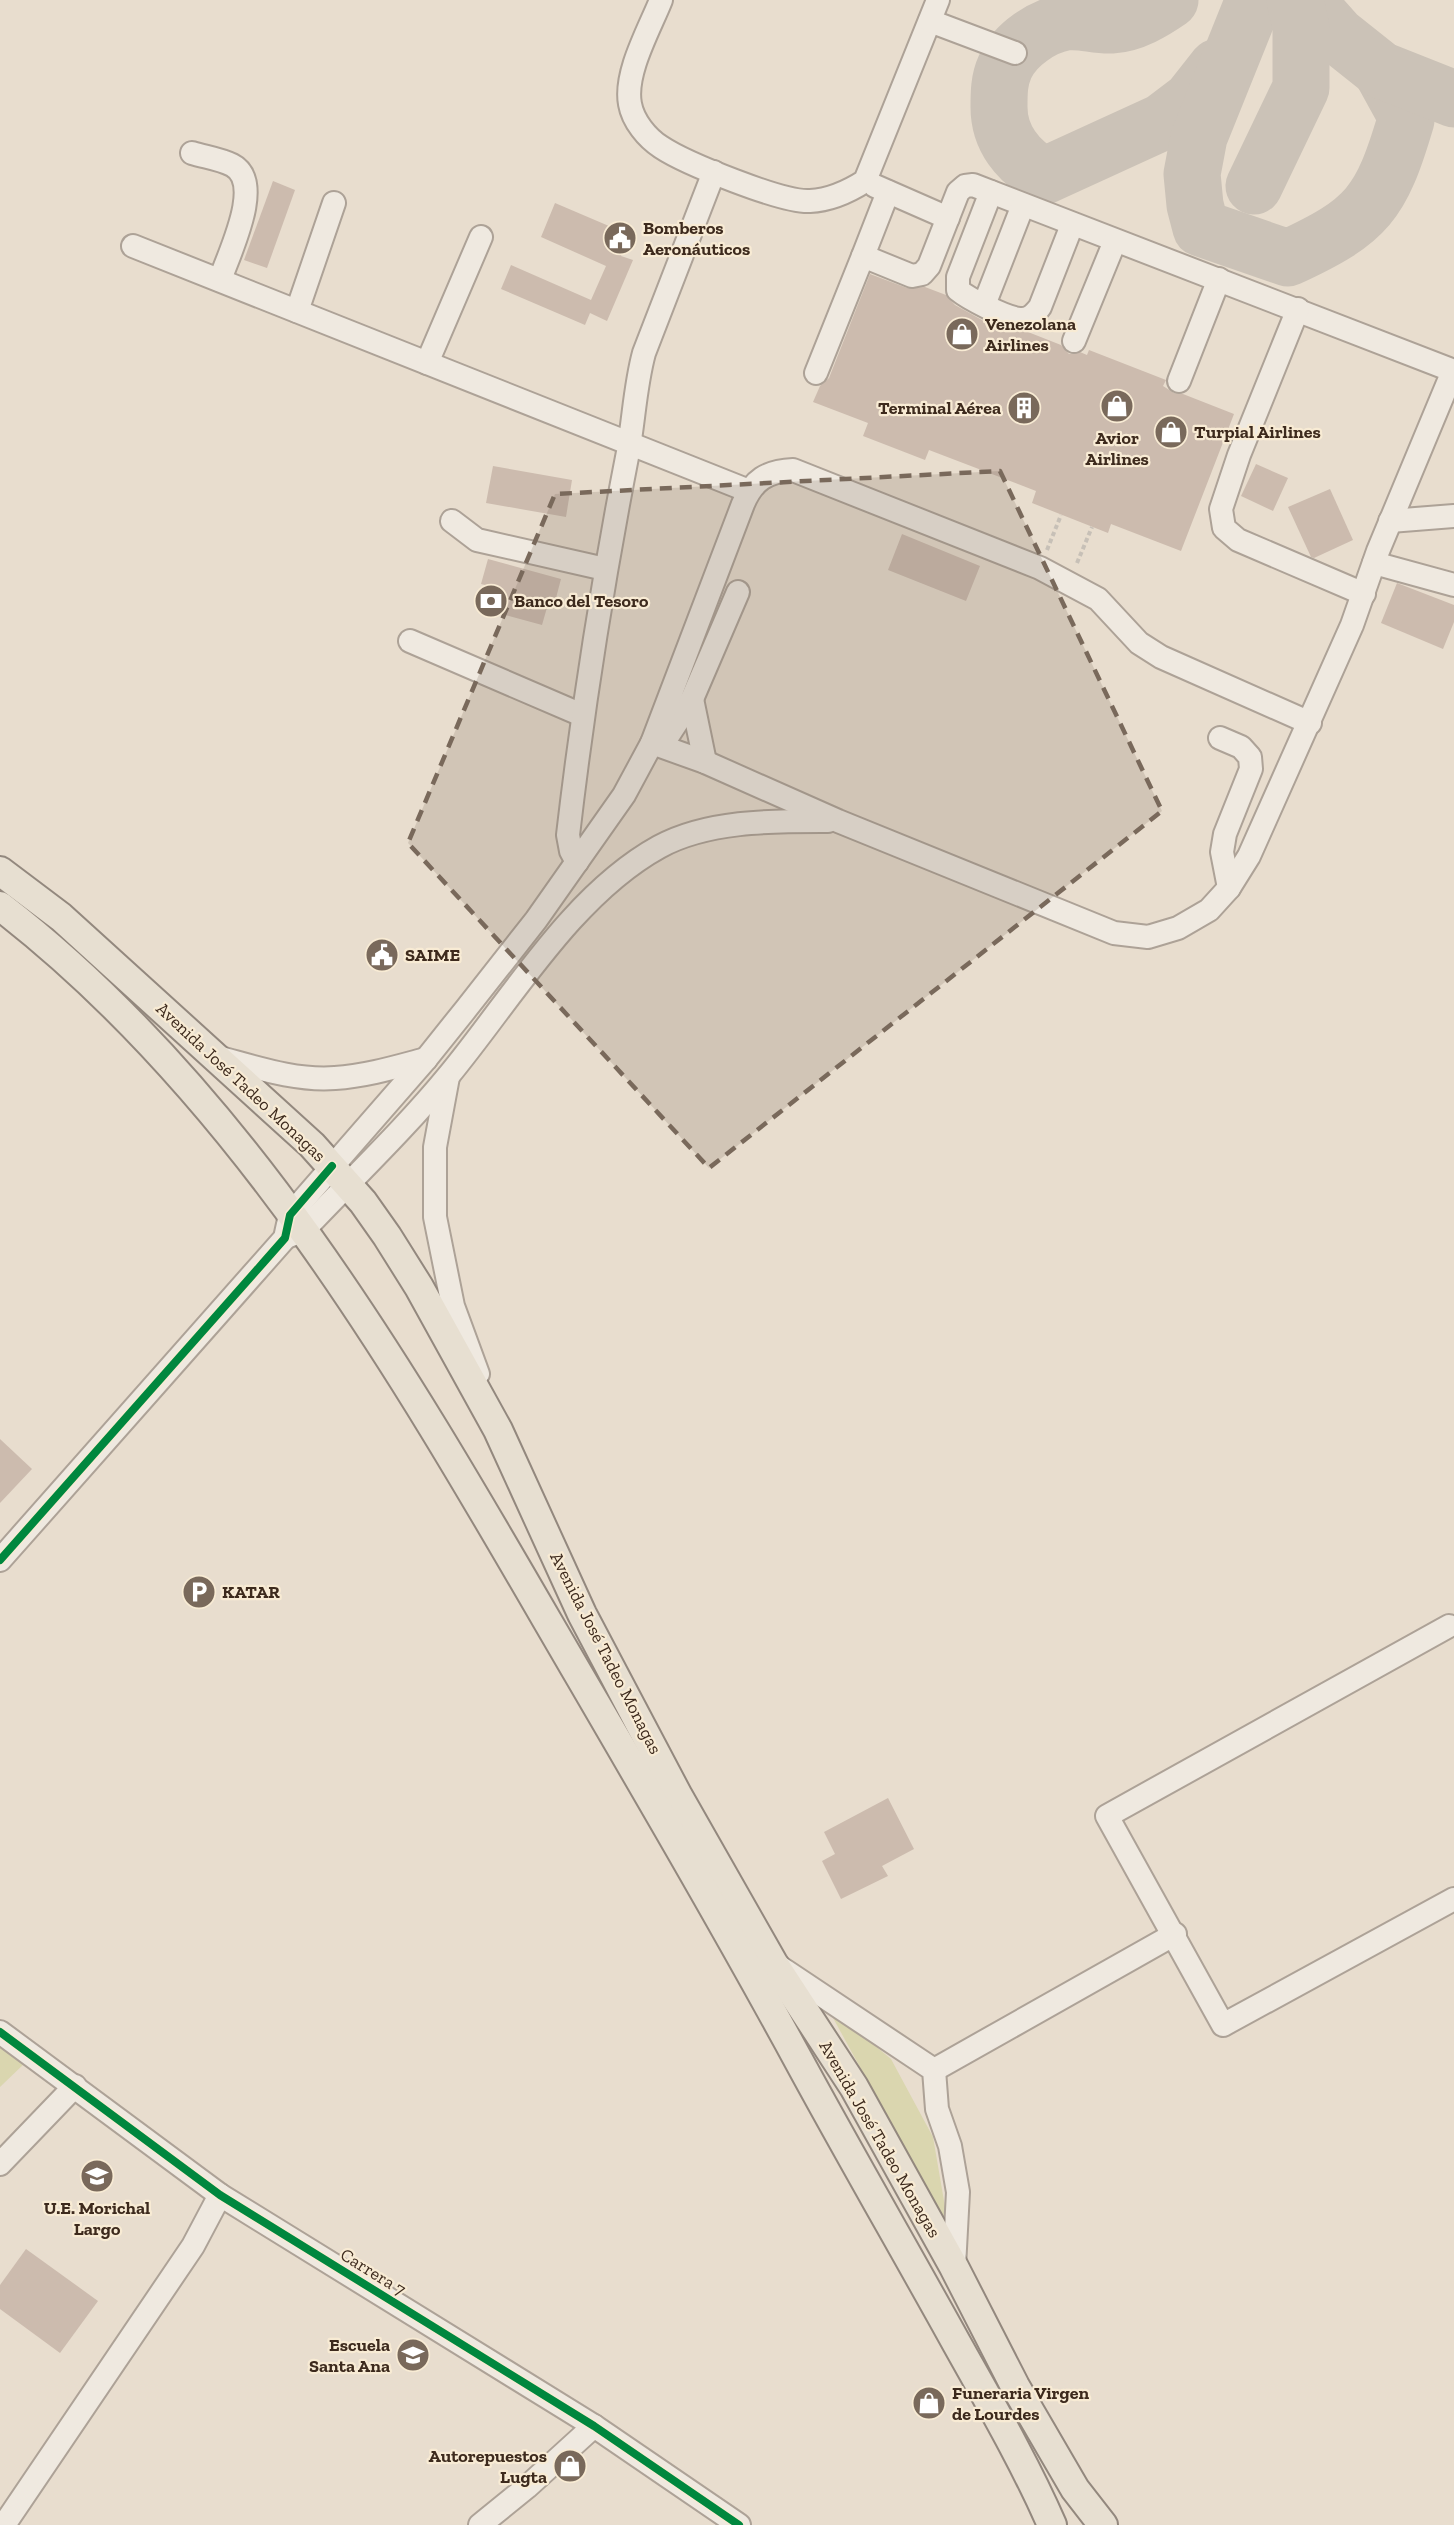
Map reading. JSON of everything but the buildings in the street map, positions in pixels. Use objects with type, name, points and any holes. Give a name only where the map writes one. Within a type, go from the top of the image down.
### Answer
[{"type":"main road","name":"Avenida José Tadeo Monagas","points":[[0,871],[62,917],[217,1058],[340,1175],[387,1236],[420,1287],[498,1430],[582,1614],[678,1797],[773,1963],[854,2086],[1021,2396],[1075,2488],[1103,2525]]},
{"type":"main road","name":"Avenida José Tadeo Monagas","points":[[0,906],[47,943],[142,1034],[212,1113],[293,1228],[365,1322],[473,1493],[656,1808],[983,2391],[1052,2525]]},
{"type":"street","points":[[661,0],[631,76],[630,104],[642,130],[661,147],[714,172],[786,200],[808,202],[848,192],[865,181],[934,10],[1015,52]]},
{"type":"street","points":[[192,153],[234,166],[246,180],[247,199],[220,280]]},
{"type":"street","points":[[577,862],[571,851],[568,835],[582,715],[605,569],[630,444],[637,380],[644,353],[714,172]]},
{"type":"street","points":[[865,181],[948,218]]},
{"type":"street","points":[[657,744],[705,762],[838,821],[1114,933],[1148,937],[1178,928],[1209,910],[1229,888],[1249,856],[1310,723],[1364,594],[1390,521],[1453,371],[1298,309],[1072,225],[973,185],[965,186],[958,192],[929,266],[922,274],[912,276],[863,256]]},
{"type":"street","points":[[816,373],[888,192]]},
{"type":"street","points":[[991,192],[958,277],[958,290],[967,298],[984,305],[1020,319],[1032,317],[1040,307],[1072,225]]},
{"type":"street","points":[[297,311],[334,203]]},
{"type":"street","points":[[984,305],[1023,205]]},
{"type":"street","points":[[427,363],[481,237]]},
{"type":"street","points":[[1074,341],[1115,241]]},
{"type":"street","points":[[133,246],[749,491]]},
{"type":"street","points":[[1179,381],[1219,279]]},
{"type":"street","points":[[1298,309],[1239,455],[1221,509],[1224,528],[1238,540],[1364,594]]},
{"type":"street","points":[[657,744],[749,491],[760,478],[776,471],[793,470],[1040,568],[1098,599],[1139,643],[1161,657],[1310,723]]},
{"type":"street","points":[[1390,521],[1454,516]]},
{"type":"street","points":[[452,521],[477,540],[605,569]]},
{"type":"street","points":[[1374,563],[1454,585]]},
{"type":"street","points":[[1,1557],[340,1175],[426,1059],[536,920],[657,744],[692,699],[738,592]]},
{"type":"street","points":[[410,641],[582,715]]},
{"type":"street","points":[[692,699],[705,762]]},
{"type":"street","points":[[1221,738],[1240,747],[1250,757],[1251,769],[1226,834],[1222,852],[1229,888]]},
{"type":"street","points":[[340,1175],[448,1077],[558,936],[620,871],[662,845],[704,831],[737,824],[838,821]]},
{"type":"street","points":[[536,920],[558,936]]},
{"type":"street","points":[[217,1058],[291,1076],[333,1079],[372,1074],[426,1059]]},
{"type":"street","points":[[448,1077],[435,1148],[435,1217],[453,1306],[498,1430]]},
{"type":"street","points":[[1449,1626],[1107,1816],[1175,1934],[1223,2025],[1454,1899]]},
{"type":"street","points":[[934,2070],[1175,1934]]},
{"type":"street","points":[[773,1963],[934,2070]]},
{"type":"street","name":"Carrera 7","points":[[0,2032],[220,2195],[594,2426],[740,2525]]},
{"type":"street","points":[[934,2070],[937,2109],[950,2146],[958,2192],[954,2268]]},
{"type":"street","points":[[0,2164],[75,2086]]},
{"type":"street","points":[[4,2525],[193,2246],[220,2195]]},
{"type":"street","points":[[480,2525],[527,2487],[594,2426]]},
{"type":"path","points":[[1045,556],[1061,515]]},
{"type":"path","points":[[1077,563],[1092,527]]},
{"type":"highlighted area","points":[[1000,471],[1162,811],[709,1168],[408,843],[555,494]]},
{"type":"shaded area","points":[[826,2005],[891,2059],[933,2137],[949,2230]]},
{"type":"shaded area","points":[[0,2042],[27,2061],[0,2087]]},
{"type":"taxiway","points":[[1170,0],[1135,20],[1120,24],[1078,22],[1057,24],[1039,32],[1023,44],[1005,67],[1000,87],[1000,119],[1006,139],[1012,148],[1018,156],[1044,176],[1162,122],[1191,100],[1217,67]]},
{"type":"taxiway","points":[[1254,0],[1199,137],[1192,174],[1195,205],[1201,228],[1288,258],[1337,233],[1354,220],[1368,207],[1379,191],[1397,149],[1406,120],[1381,70]]},
{"type":"taxiway","points":[[1254,186],[1301,88],[1301,28],[1295,0]]},
{"type":"taxiway","points":[[1306,0],[1337,35],[1381,70],[1454,99]]},
{"type":"cycle path","points":[[0,1560],[285,1238],[290,1215],[332,1166]]},
{"type":"cycle path","points":[[0,2032],[220,2195],[594,2426],[739,2525]]},
{"type":"place","name":"Bomberos Aeronáuticos","points":[[620,238]]},
{"type":"place","name":"Venezolana Airlines","points":[[962,334]]},
{"type":"place","name":"Avior Airlines","points":[[1117,406]]},
{"type":"place","name":"Terminal Aérea","points":[[1024,408]]},
{"type":"place","name":"Turpial Airlines","points":[[1171,432]]},
{"type":"place","name":"Banco del Tesoro","points":[[491,601]]},
{"type":"place","name":"SAIME","points":[[382,955]]},
{"type":"place","name":"KATAR","points":[[199,1592]]},
{"type":"place","name":"U.E. Morichal Largo","points":[[97,2176]]},
{"type":"place","name":"Escuela Santa Ana","points":[[413,2355]]},
{"type":"place","name":"Funeraria Virgen de Lourdes","points":[[929,2403]]},
{"type":"place","name":"Autorepuestos Lugta","points":[[570,2466]]}]
